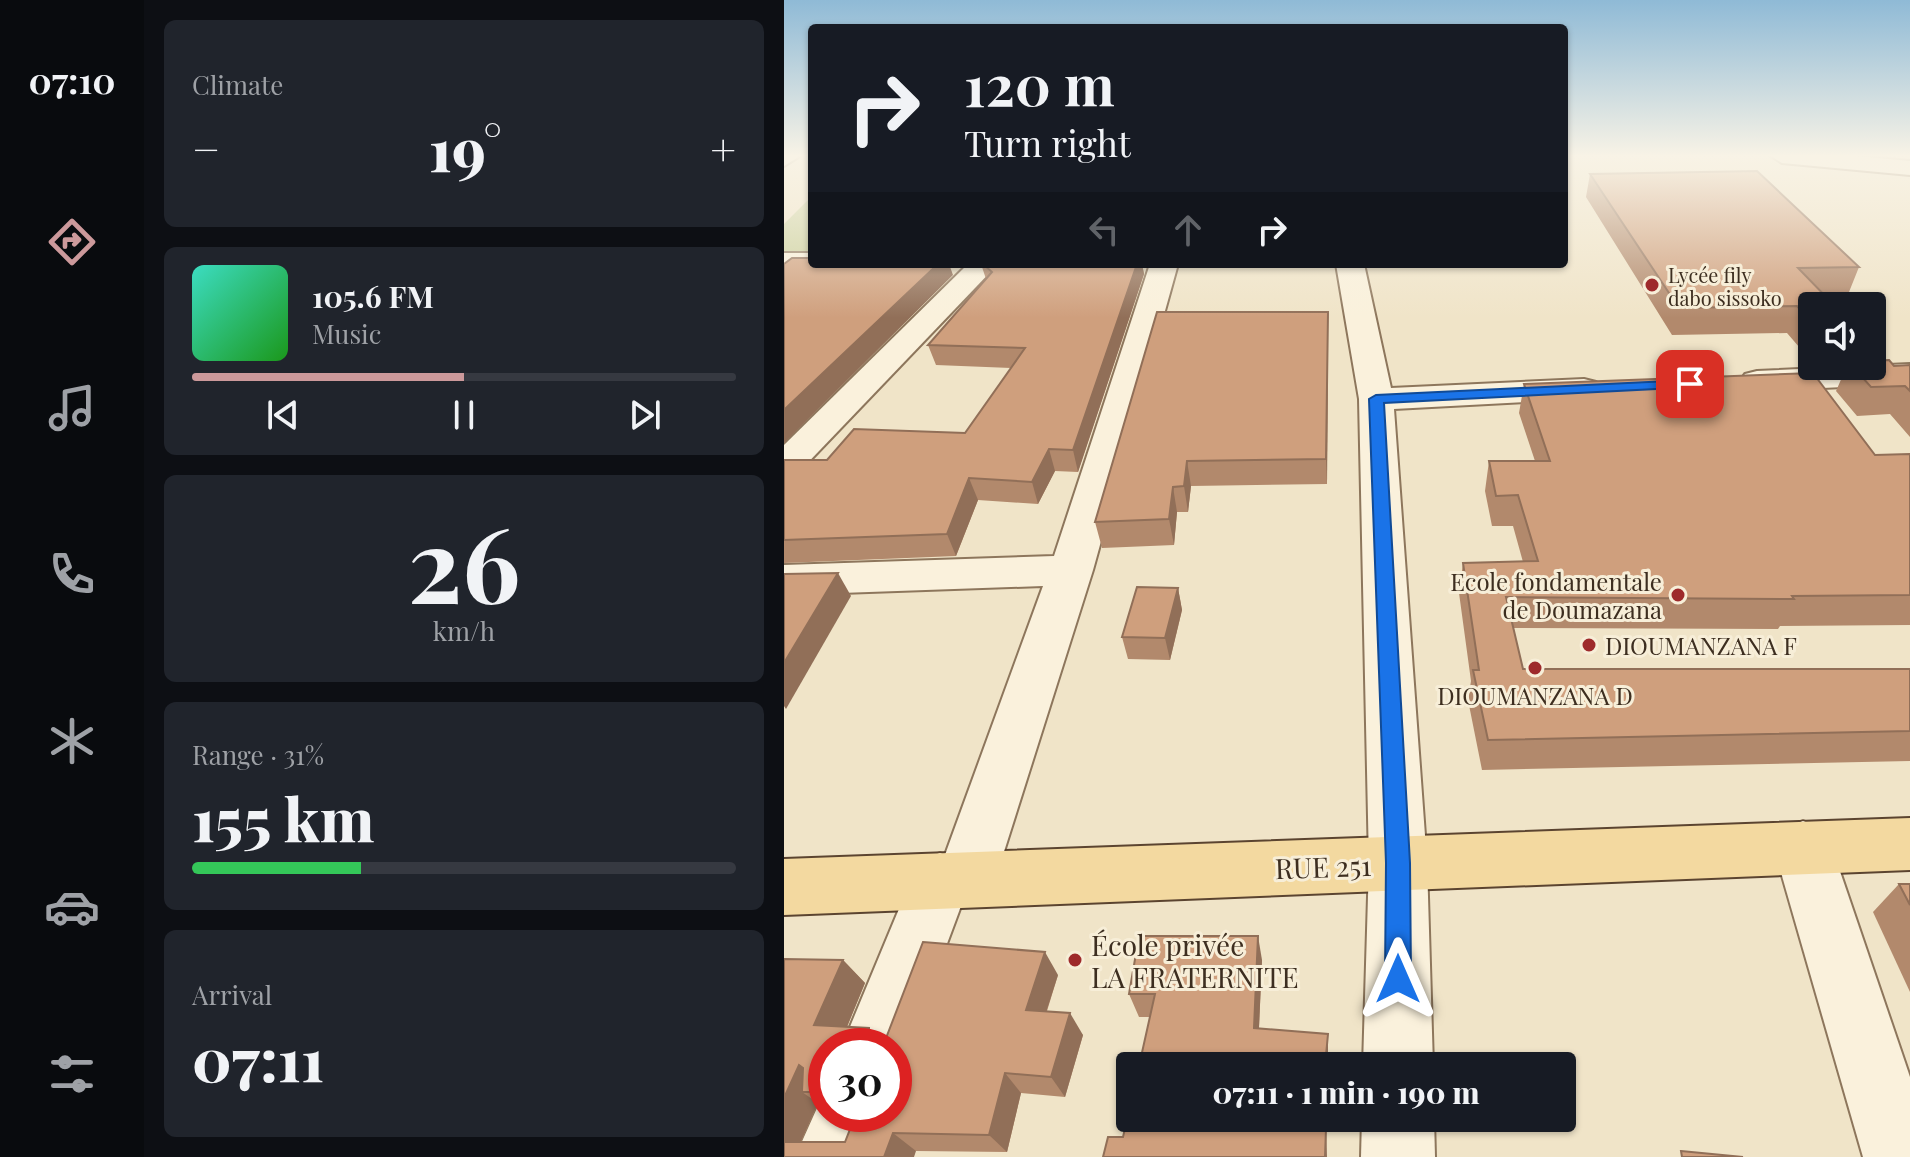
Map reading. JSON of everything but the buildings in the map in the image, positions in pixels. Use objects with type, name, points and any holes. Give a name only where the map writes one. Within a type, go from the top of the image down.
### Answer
[{"type":"main road","name":"RUE 251","points":[[784,887],[1910,844]]},
{"type":"street","points":[[784,466],[980,268]]},
{"type":"street","points":[[884,1028],[953,881],[1071,570],[1163,268]]},
{"type":"street","points":[[1351,268],[1376,399],[1398,863],[1398,1052]]},
{"type":"street","points":[[1722,383],[1910,374]]},
{"type":"street","points":[[1376,399],[1612,388]]},
{"type":"street","points":[[784,580],[1071,570]]},
{"type":"street","points":[[1803,848],[1900,1157]]},
{"type":"street","points":[[832,1157],[842,1132]]},
{"type":"street","points":[[1398,1132],[1398,1157]]},
{"type":"green space","points":[[798,210],[808,210],[808,254],[784,255],[784,224]]},
{"type":"place","name":"Lycée fily dabo sissoko","points":[[1652,285]]},
{"type":"place","name":"Ecole fondamentale de Doumazana","points":[[1678,595]]},
{"type":"place","name":"DIOUMANZANA F","points":[[1589,645]]},
{"type":"place","name":"DIOUMANZANA D","points":[[1535,668]]},
{"type":"place","name":"École privée LA FRATERNITE","points":[[1075,960]]},
{"type":"route","points":[[1398,979],[1398,863],[1376,399],[1690,384]]}]
